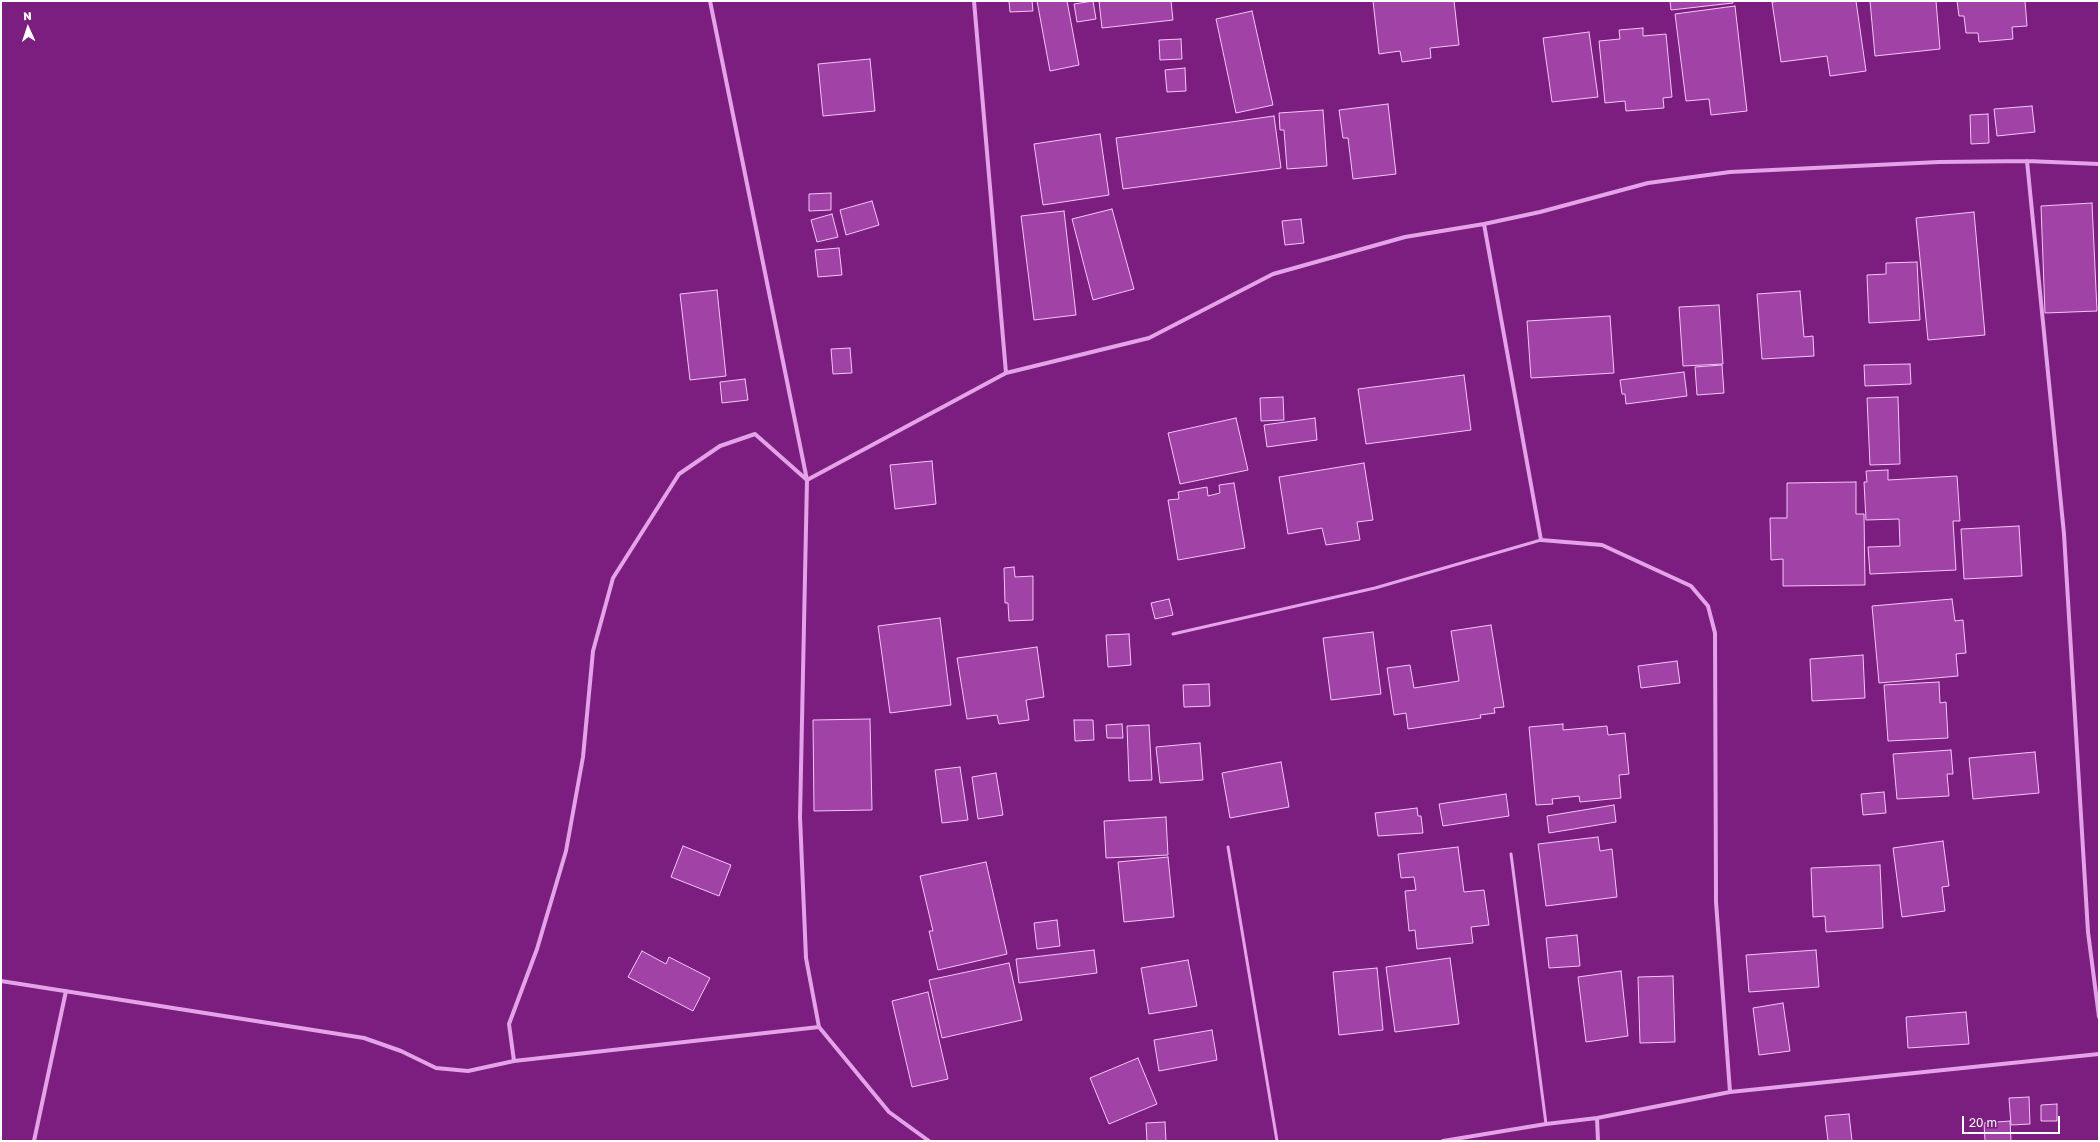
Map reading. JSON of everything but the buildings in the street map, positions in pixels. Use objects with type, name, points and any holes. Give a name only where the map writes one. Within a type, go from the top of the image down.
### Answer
[{"type":"street","points":[[710,1],[807,480],[800,818],[806,958],[819,1027],[889,1112],[929,1141]]},
{"type":"street","points":[[974,1],[1006,373]]},
{"type":"street","points":[[807,480],[1006,373],[1149,338],[1273,274],[1405,237],[1484,224],[1540,212],[1648,183],[1730,172],[1939,162],[2027,161],[2099,164]]},
{"type":"street","points":[[2027,161],[2064,534],[2088,932],[2099,1017]]},
{"type":"street","points":[[1484,224],[1541,540],[1602,545],[1691,586],[1708,606],[1715,633],[1716,902],[1730,1092]]},
{"type":"street","points":[[514,1061],[509,1024],[537,949],[566,852],[583,757],[593,651],[614,578],[679,474],[720,446],[755,434],[807,480]]},
{"type":"street","points":[[1,981],[364,1038],[401,1051],[436,1068],[468,1071],[514,1061],[819,1027]]},
{"type":"street","points":[[34,1141],[66,991]]},
{"type":"street","points":[[1443,1141],[1546,1124],[1597,1118],[1730,1092],[2099,1054]]},
{"type":"street","points":[[1597,1118],[1598,1141]]},
{"type":"lane","points":[[1173,634],[1375,588],[1541,540]]},
{"type":"lane","points":[[1228,847],[1278,1141]]},
{"type":"lane","points":[[1511,854],[1546,1124]]}]
